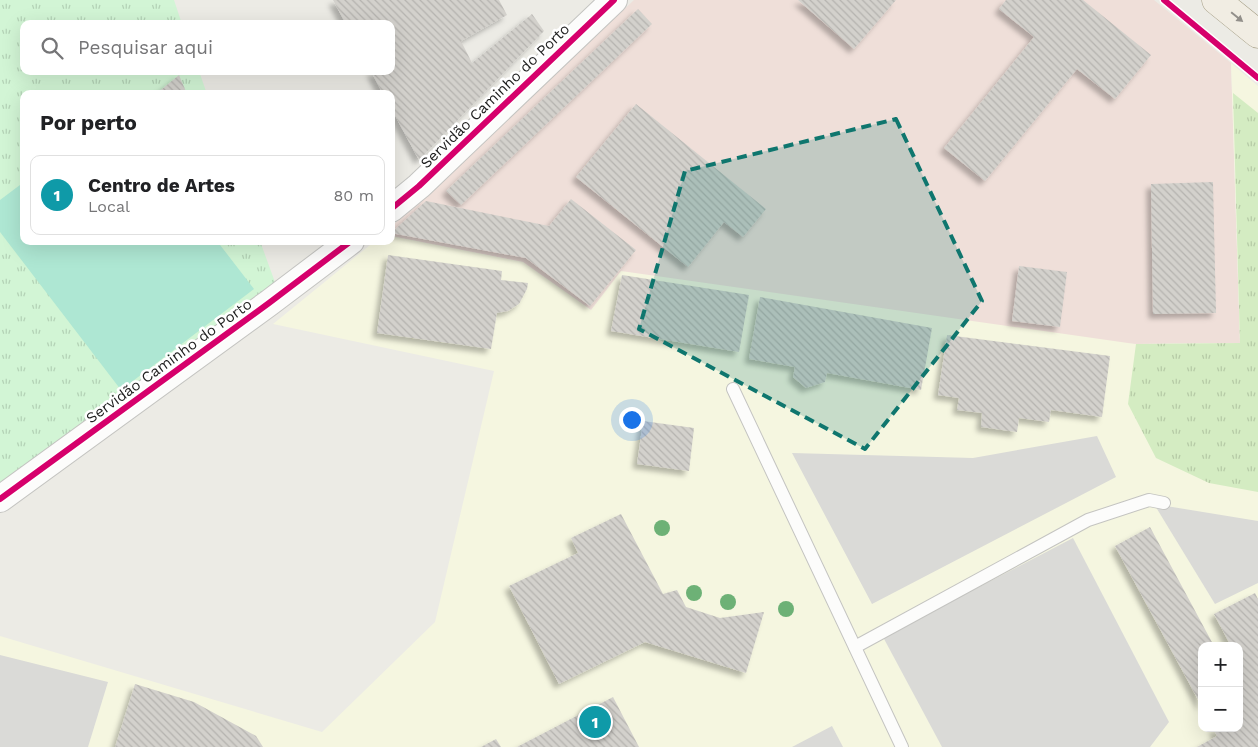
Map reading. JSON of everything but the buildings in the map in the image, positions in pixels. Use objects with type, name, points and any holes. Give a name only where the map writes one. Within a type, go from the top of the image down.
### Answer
[{"type":"main road","points":[[1216,0],[1258,34]]},
{"type":"street","name":"Servidão Caminho do Porto","points":[[395,206],[419,186],[614,0]]},
{"type":"street","name":"Servidão Caminho do Porto","points":[[0,499],[269,304],[346,245]]},
{"type":"lane","points":[[733,389],[902,747]]},
{"type":"lane","points":[[854,647],[1088,520],[1149,500],[1164,503]]},
{"type":"highlighted area","points":[[896,119],[982,301],[865,449],[639,329],[685,171]]},
{"type":"shaded area","points":[[634,0],[1154,0],[1231,63],[1240,343],[1136,344],[591,310],[523,262],[395,237],[395,223]]},
{"type":"shaded area","points":[[1231,63],[1258,86],[1258,747],[0,747],[0,636],[322,732],[435,622],[494,371],[273,324],[370,245],[395,245],[395,237],[523,262],[591,310],[621,271],[1135,344],[1240,343]]},
{"type":"shaded area","points":[[1097,436],[1116,477],[872,604],[792,453],[973,458]]},
{"type":"shaded area","points":[[1154,504],[1258,521],[1258,583],[1215,604]]},
{"type":"shaded area","points":[[1073,538],[1169,722],[1150,747],[942,747],[883,637]]},
{"type":"shaded area","points":[[0,655],[108,682],[88,747],[0,747]]},
{"type":"shaded area","points":[[832,726],[843,747],[792,747]]},
{"type":"green space","points":[[0,0],[174,0],[181,20],[20,20],[20,75],[200,75],[206,90],[20,90],[20,245],[261,245],[276,285],[0,486]]},
{"type":"green space","points":[[1233,93],[1258,113],[1258,492],[1209,483],[1156,458],[1128,404],[1136,344],[1240,343]]},
{"type":"green space","points":[[20,185],[20,245],[220,245],[254,289],[121,390],[0,232],[0,200]]},
{"type":"cycle path","points":[[395,206],[419,186],[614,0]]},
{"type":"cycle path","points":[[1164,0],[1258,78]]},
{"type":"cycle path","points":[[0,499],[346,245]]},
{"type":"place","name":"Centro de Artes","points":[[595,722]]}]
